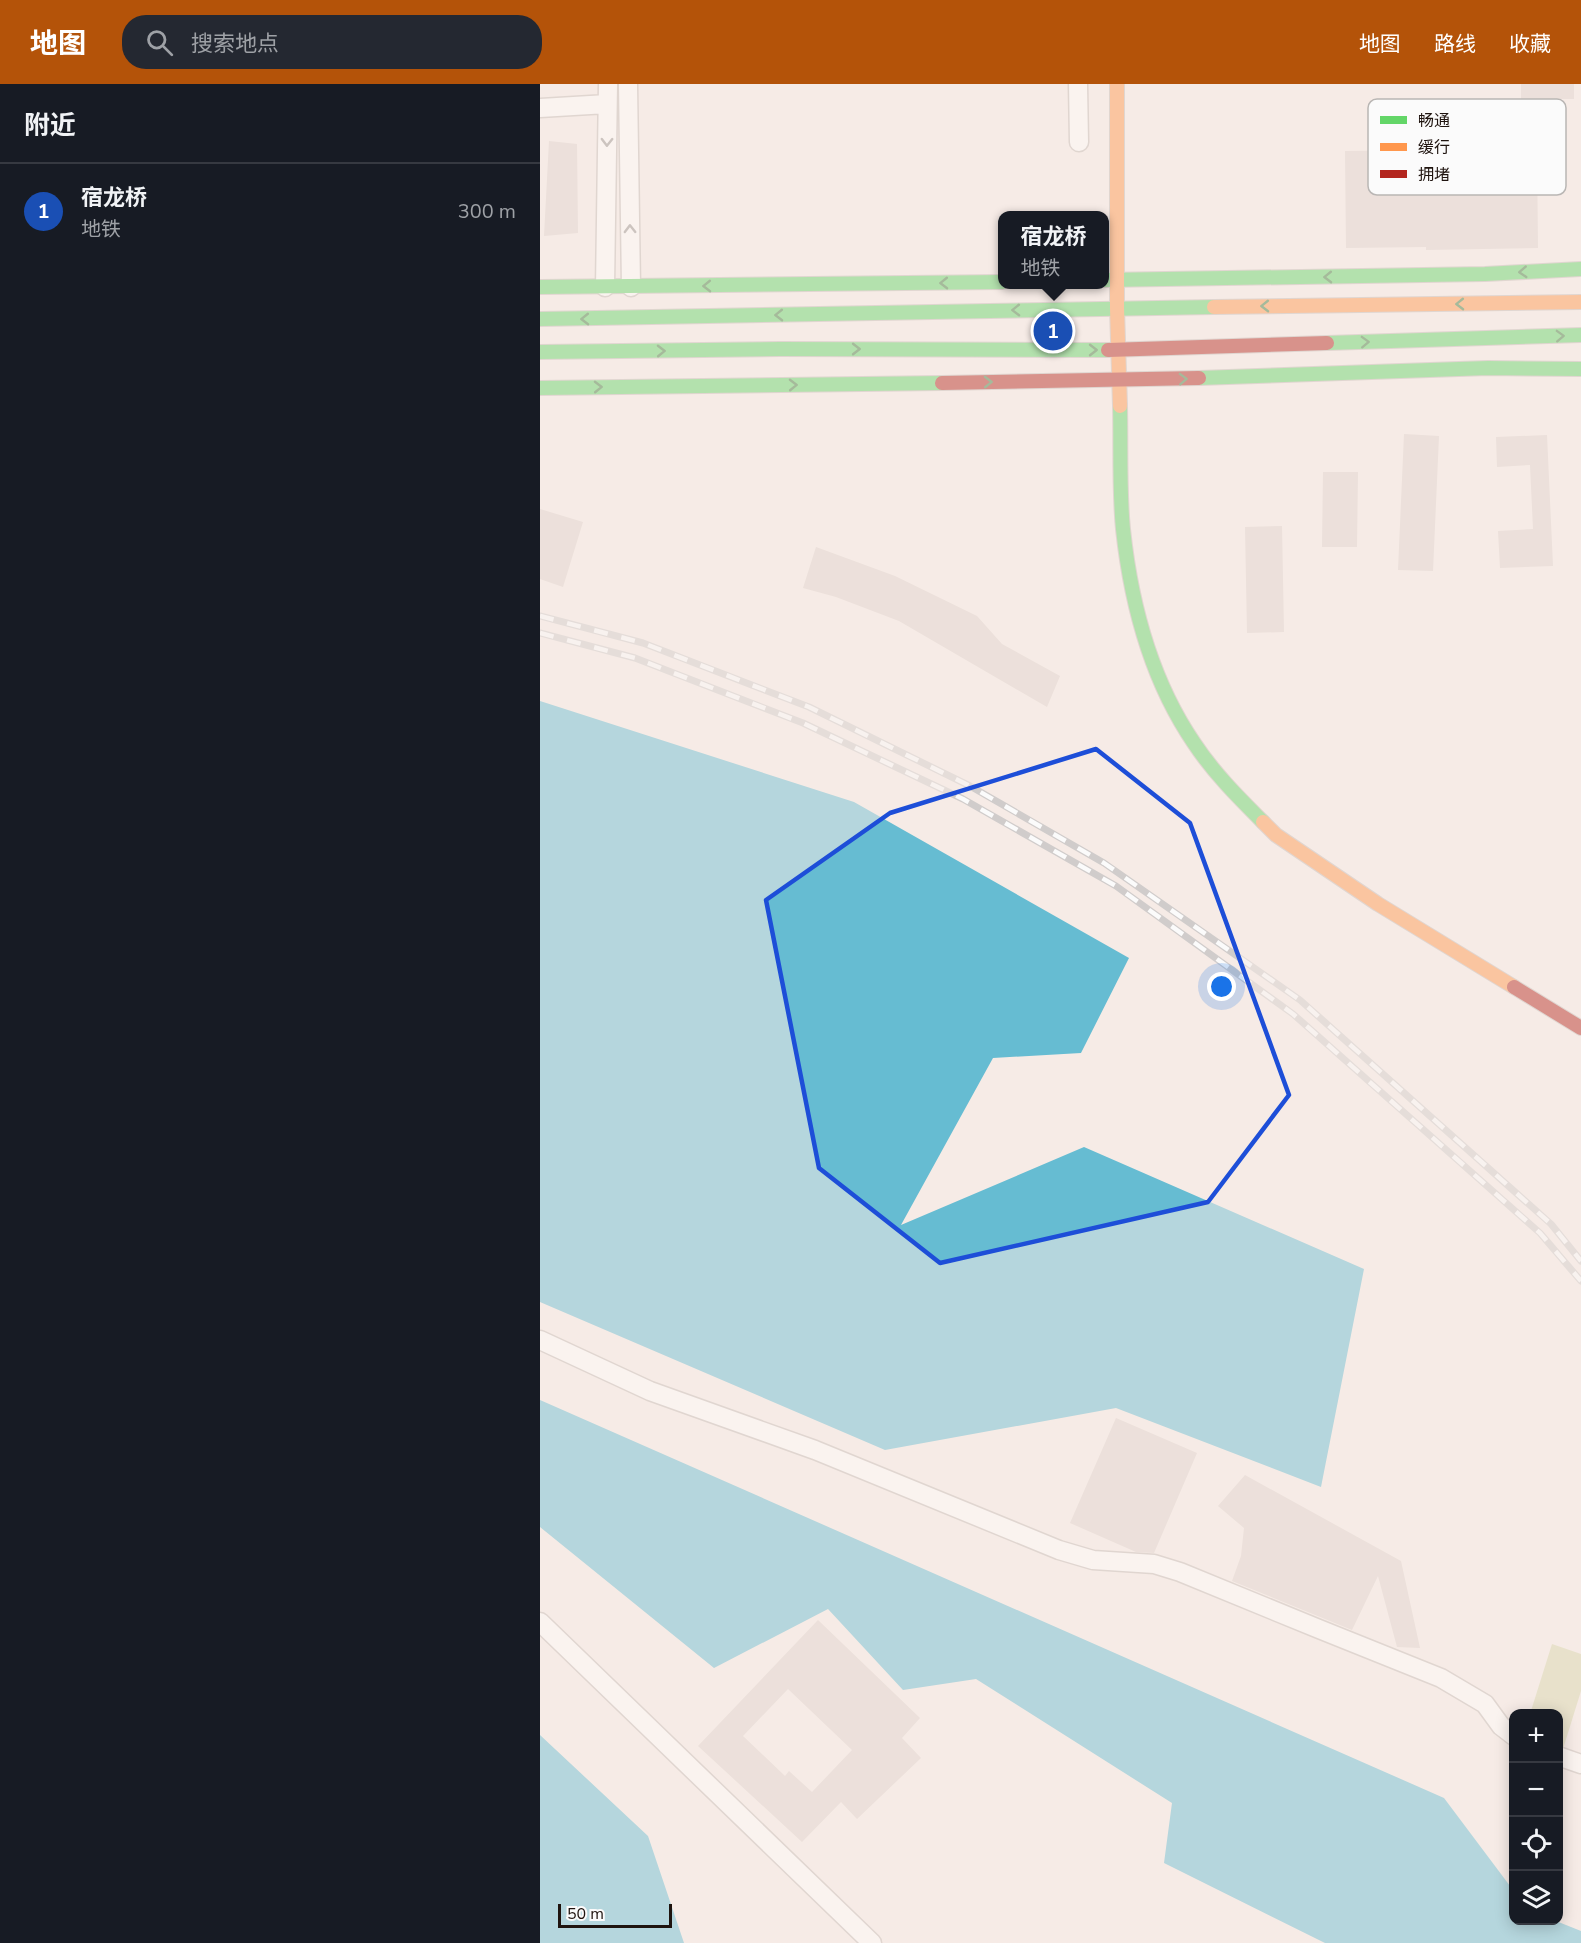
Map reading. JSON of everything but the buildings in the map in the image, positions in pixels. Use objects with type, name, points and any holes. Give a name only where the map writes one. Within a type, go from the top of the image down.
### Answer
[{"type":"street","points":[[605,287],[608,84]]},
{"type":"street","points":[[628,84],[631,287]]},
{"type":"street","points":[[1078,84],[1079,141]]},
{"type":"street","points":[[1117,84],[1111,280],[1117,308],[1123,528],[1136,609],[1148,652],[1172,706],[1194,744],[1230,789],[1276,835],[1378,904],[1581,1028]]},
{"type":"street","points":[[540,108],[608,104]]},
{"type":"street","points":[[1111,280],[1485,274],[1581,269]]},
{"type":"street","points":[[540,287],[998,282]]},
{"type":"street","points":[[540,320],[1117,308],[1581,302]]},
{"type":"street","points":[[540,352],[1118,350],[1581,335]]},
{"type":"street","points":[[540,388],[1119,381],[1488,368],[1581,369]]},
{"type":"street","points":[[540,1340],[650,1391],[815,1450],[1059,1550],[1093,1560],[1154,1564],[1180,1572],[1441,1678],[1485,1704],[1501,1726],[1509,1732]]},
{"type":"street","points":[[540,1623],[872,1943]]},
{"type":"street","points":[[1563,1758],[1581,1764]]},
{"type":"highlighted area","points":[[1096,749],[1190,823],[1289,1095],[1208,1202],[940,1263],[819,1168],[766,900],[890,813]]},
{"type":"green space","points":[[1552,1644],[1581,1654],[1581,1691],[1563,1749],[1563,1709],[1532,1709]]},
{"type":"water","points":[[540,701],[854,802],[1129,958],[1081,1053],[993,1058],[901,1225],[1084,1147],[1364,1269],[1321,1487],[1116,1408],[885,1450],[540,1302]]},
{"type":"water","points":[[540,1400],[1444,1798],[1509,1885],[1509,1925],[1563,1924],[1581,1931],[1581,1943],[1325,1943],[1164,1863],[1172,1803],[976,1679],[903,1690],[828,1609],[714,1668],[540,1527]]},
{"type":"water","points":[[540,1735],[648,1836],[684,1943],[540,1943]]},
{"type":"railway","points":[[540,616],[643,643],[809,707],[970,786],[1104,863],[1300,1000],[1551,1224],[1581,1261]]},
{"type":"railway","points":[[540,633],[635,658],[803,723],[963,799],[1116,886],[1293,1014],[1540,1233],[1581,1281]]},
{"type":"traffic: fast","points":[[1109,280],[1485,274],[1581,269]]},
{"type":"traffic: fast","points":[[540,287],[998,282]]},
{"type":"traffic: fast","points":[[540,319],[1214,307]]},
{"type":"traffic: fast","points":[[1327,343],[1581,335]]},
{"type":"traffic: fast","points":[[540,352],[780,349],[1108,350]]},
{"type":"traffic: fast","points":[[1199,378],[1488,368],[1581,369]]},
{"type":"traffic: fast","points":[[540,388],[942,383]]},
{"type":"traffic: fast","points":[[1120,406],[1123,529],[1131,585],[1145,641],[1166,694],[1201,754],[1235,794],[1263,822]]},
{"type":"traffic: slow","points":[[1117,84],[1117,308],[1120,406]]},
{"type":"traffic: slow","points":[[1214,307],[1581,302]]},
{"type":"traffic: slow","points":[[1263,822],[1276,835],[1378,904],[1514,987]]},
{"type":"traffic: jam","points":[[1108,350],[1327,343]]},
{"type":"traffic: jam","points":[[942,383],[1199,378]]},
{"type":"traffic: jam","points":[[1514,987],[1581,1028]]},
{"type":"place","name":"宿龙桥","points":[[1053,331]]}]
